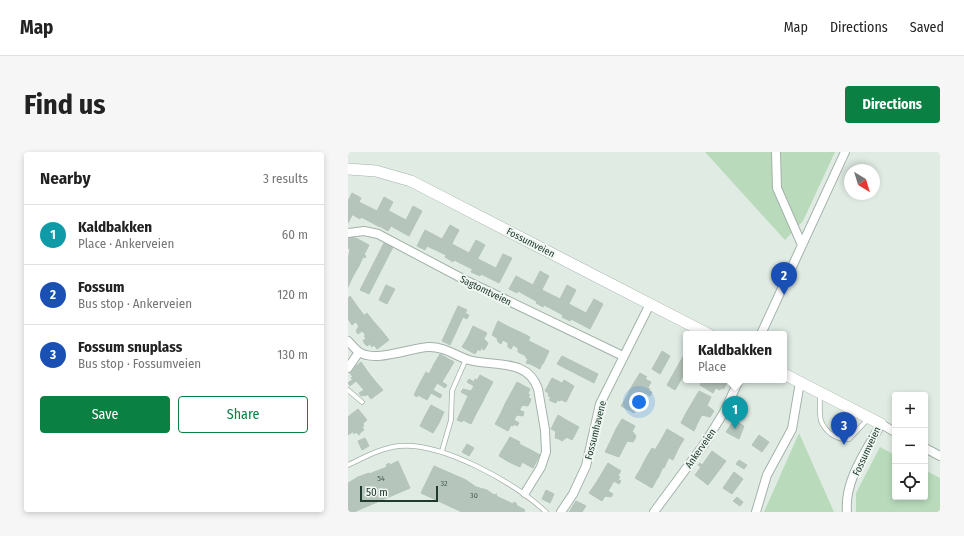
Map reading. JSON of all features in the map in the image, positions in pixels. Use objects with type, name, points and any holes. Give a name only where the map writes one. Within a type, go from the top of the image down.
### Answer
[{"type":"street","points":[[776,152],[777,188],[802,246]]},
{"type":"street","points":[[762,331],[845,152]]},
{"type":"street","name":"Fossumveien","points":[[348,169],[376,171],[411,181],[702,331]]},
{"type":"street","name":"Sagtomtveien","points":[[348,233],[364,231],[378,234],[465,280],[623,356]]},
{"type":"street","name":"Fossumhavene","points":[[561,512],[573,494],[584,471],[591,451],[600,404],[650,304]]},
{"type":"street","points":[[348,341],[359,352],[376,356],[435,347],[466,358],[516,367],[529,374],[536,383],[545,430],[546,452],[541,467],[525,493]]},
{"type":"street","points":[[348,368],[359,352]]},
{"type":"street","name":"Fossumveien","points":[[787,376],[881,424],[859,464],[849,489],[847,512]]},
{"type":"street","points":[[756,512],[767,475],[792,429],[800,382]]},
{"type":"street","name":"Ankerveien","points":[[654,512],[705,443],[724,412],[738,383]]},
{"type":"street","points":[[881,424],[892,430]]},
{"type":"street","points":[[928,450],[940,456]]},
{"type":"lane","points":[[442,451],[451,420],[452,391],[466,358]]},
{"type":"lane","points":[[348,390],[362,402]]},
{"type":"lane","points":[[819,392],[822,421],[831,434],[841,440],[849,439],[869,418]]},
{"type":"lane","points":[[348,465],[368,455],[391,448],[414,446],[442,451],[525,493],[546,512]]},
{"type":"green space","points":[[705,152],[835,152],[803,221],[785,240]]},
{"type":"green space","points":[[799,433],[834,512],[764,512]]},
{"type":"green space","points":[[880,447],[892,453],[892,500],[928,500],[928,472],[940,478],[940,512],[856,512],[856,493]]},
{"type":"building","points":[[352,193],[361,198],[348,223],[348,201]]},
{"type":"building","points":[[384,197],[393,202],[380,227],[361,217],[360,219],[353,215],[359,202],[377,211]]},
{"type":"building","points":[[413,206],[422,211],[409,236],[391,226],[388,231],[381,227],[389,211],[406,220]]},
{"type":"building","points":[[450,225],[459,230],[446,255],[427,246],[425,250],[417,246],[425,230],[442,239]]},
{"type":"building","points":[[350,236],[355,238],[350,249],[348,248],[348,240]]},
{"type":"building","points":[[356,238],[369,245],[364,255],[350,249]]},
{"type":"building","points":[[476,240],[485,245],[472,269],[454,260],[453,262],[445,257],[452,244],[469,253]]},
{"type":"building","points":[[384,243],[393,247],[369,294],[360,290]]},
{"type":"building","points":[[350,249],[366,256],[365,258],[363,257],[359,266],[348,260]]},
{"type":"building","points":[[503,254],[512,258],[499,283],[481,274],[480,276],[471,272],[478,259],[496,268]]},
{"type":"building","points":[[348,260],[359,266],[353,276],[348,274]]},
{"type":"building","points":[[540,271],[549,276],[536,301],[518,291],[517,293],[509,289],[516,276],[533,285]]},
{"type":"building","points":[[348,274],[353,276],[348,287]]},
{"type":"building","points":[[386,285],[395,289],[387,304],[379,300]]},
{"type":"building","points":[[567,285],[576,290],[563,315],[544,305],[543,307],[536,303],[542,290],[560,299]]},
{"type":"building","points":[[350,296],[357,306],[348,313],[348,298]]},
{"type":"building","points":[[594,299],[603,304],[590,329],[571,319],[570,321],[562,317],[569,304],[586,313]]},
{"type":"building","points":[[357,306],[364,315],[352,325],[348,319],[348,313]]},
{"type":"building","points":[[458,306],[467,310],[465,313],[469,315],[467,319],[463,317],[450,345],[442,341]]},
{"type":"building","points":[[367,313],[374,322],[362,331],[356,322]]},
{"type":"building","points":[[498,321],[509,327],[501,344],[498,342],[497,338],[492,335]]},
{"type":"building","points":[[374,322],[382,331],[370,340],[362,331]]},
{"type":"building","points":[[359,326],[362,331],[358,334],[356,331]]},
{"type":"building","points":[[473,326],[487,333],[481,344],[468,337]]},
{"type":"building","points":[[509,327],[520,332],[511,349],[508,347],[508,343],[503,340]]},
{"type":"building","points":[[382,331],[389,340],[377,349],[370,340]]},
{"type":"building","points":[[520,332],[530,337],[522,354],[518,352],[518,348],[513,345]]},
{"type":"building","points":[[366,335],[370,340],[365,344],[363,341],[366,338],[364,336]]},
{"type":"building","points":[[468,337],[481,344],[475,354],[462,347]]},
{"type":"building","points":[[484,339],[488,343],[486,347],[481,344]]},
{"type":"building","points":[[370,340],[374,345],[372,347],[370,344],[367,346],[365,344]]},
{"type":"building","points":[[529,341],[539,346],[532,359],[522,354]]},
{"type":"building","points":[[481,344],[486,347],[484,350],[481,348],[480,351],[478,349]]},
{"type":"building","points":[[539,346],[549,351],[543,364],[532,359]]},
{"type":"building","points":[[662,351],[670,356],[660,374],[652,369]]},
{"type":"building","points":[[440,354],[454,362],[448,372],[434,364]]},
{"type":"building","points":[[526,356],[532,359],[530,364],[526,363],[528,359]]},
{"type":"building","points":[[562,356],[598,374],[594,383],[557,364]]},
{"type":"building","points":[[683,357],[683,376],[675,390],[667,385]]},
{"type":"building","points":[[532,359],[542,364],[540,369],[530,364]]},
{"type":"building","points":[[361,362],[368,372],[356,381],[349,372]]},
{"type":"building","points":[[434,364],[448,372],[442,382],[429,374]]},
{"type":"building","points":[[368,372],[375,381],[364,390],[356,381]]},
{"type":"building","points":[[426,372],[439,380],[433,390],[420,383]]},
{"type":"building","points":[[640,373],[647,377],[645,379],[651,382],[645,393],[632,386]]},
{"type":"building","points":[[480,375],[493,382],[487,393],[474,386]]},
{"type":"building","points":[[353,376],[356,381],[350,386],[348,383],[353,379],[351,378]]},
{"type":"building","points":[[552,378],[562,383],[555,397],[545,391]]},
{"type":"building","points":[[469,379],[474,382],[475,379],[477,380],[474,386],[467,382]]},
{"type":"building","points":[[439,380],[447,385],[445,388],[437,383]]},
{"type":"building","points":[[564,380],[574,386],[566,402],[555,397]]},
{"type":"building","points":[[375,381],[383,390],[371,399],[364,390]]},
{"type":"building","points":[[517,382],[530,389],[525,400],[511,393]]},
{"type":"building","points":[[420,383],[433,390],[427,400],[418,395],[417,397],[414,395]]},
{"type":"building","points":[[701,383],[718,383],[713,393],[700,385]]},
{"type":"building","points":[[718,383],[725,386],[724,389],[721,388],[720,390],[716,388]]},
{"type":"building","points":[[474,386],[487,393],[482,403],[468,396]]},
{"type":"building","points":[[632,386],[645,393],[640,403],[627,396]]},
{"type":"building","points":[[648,388],[650,389],[649,391],[652,392],[650,396],[645,393]]},
{"type":"building","points":[[463,389],[471,391],[468,396],[461,392]]},
{"type":"building","points":[[364,390],[367,395],[361,396],[359,393]]},
{"type":"building","points":[[433,390],[442,395],[440,398],[431,393]]},
{"type":"building","points":[[699,391],[711,397],[705,410],[692,403]]},
{"type":"building","points":[[511,393],[525,400],[520,409],[506,402]]},
{"type":"building","points":[[549,393],[555,397],[553,402],[549,400],[551,397],[548,396]]},
{"type":"building","points":[[528,394],[530,395],[528,397],[531,399],[530,402],[525,400]]},
{"type":"building","points":[[468,396],[482,403],[476,414],[463,407]]},
{"type":"building","points":[[627,396],[640,403],[634,413],[621,406]]},
{"type":"building","points":[[555,397],[561,400],[557,400],[556,403],[553,402]]},
{"type":"building","points":[[525,400],[530,402],[528,406],[522,405]]},
{"type":"building","points":[[506,402],[520,409],[514,420],[501,413]]},
{"type":"building","points":[[692,403],[705,410],[699,420],[686,413]]},
{"type":"building","points":[[431,405],[444,412],[439,423],[425,416]]},
{"type":"building","points":[[708,406],[714,411],[712,414],[705,410]]},
{"type":"building","points":[[463,407],[476,414],[471,424],[463,420],[462,422],[457,420]]},
{"type":"building","points":[[358,409],[367,420],[358,428],[349,416]]},
{"type":"building","points":[[519,410],[524,412],[523,416],[517,415]]},
{"type":"building","points":[[705,410],[712,414],[710,417],[702,415]]},
{"type":"building","points":[[501,413],[514,420],[508,431],[495,424]]},
{"type":"building","points":[[686,413],[699,420],[694,431],[681,423]]},
{"type":"building","points":[[558,415],[568,421],[561,434],[551,429]]},
{"type":"building","points":[[349,416],[358,428],[348,435],[348,417]]},
{"type":"building","points":[[425,416],[439,423],[433,433],[420,426]]},
{"type":"building","points":[[622,419],[635,426],[630,436],[616,429]]},
{"type":"building","points":[[514,420],[519,423],[517,426],[514,424],[513,426],[511,425]]},
{"type":"building","points":[[734,420],[744,426],[739,439],[726,432]]},
{"type":"building","points":[[568,421],[579,427],[572,440],[561,434]]},
{"type":"building","points":[[363,424],[364,426],[362,427],[364,430],[361,432],[358,428]]},
{"type":"building","points":[[358,428],[361,432],[359,435],[356,432],[354,434],[353,432]]},
{"type":"building","points":[[616,429],[630,436],[624,447],[611,440]]},
{"type":"building","points":[[667,429],[684,439],[678,449],[661,440]]},
{"type":"building","points":[[556,431],[561,434],[559,439],[555,438]]},
{"type":"building","points":[[632,431],[636,436],[635,439],[630,436]]},
{"type":"building","points":[[561,434],[567,437],[562,441],[559,439]]},
{"type":"building","points":[[759,435],[769,442],[762,452],[752,445]]},
{"type":"building","points":[[630,436],[635,439],[633,442],[627,441]]},
{"type":"building","points":[[510,437],[520,442],[512,457],[501,452]]},
{"type":"building","points":[[365,438],[369,446],[362,450],[358,441]]},
{"type":"building","points":[[611,440],[624,447],[619,457],[605,452]]},
{"type":"building","points":[[661,440],[678,449],[673,460],[655,450]]},
{"type":"building","points":[[467,444],[474,448],[469,456],[462,452]]},
{"type":"building","points":[[519,444],[529,449],[522,462],[512,457]]},
{"type":"building","points":[[652,448],[669,457],[664,468],[646,458]]},
{"type":"building","points":[[529,449],[540,455],[533,468],[522,462]]},
{"type":"building","points":[[712,451],[726,461],[708,485],[695,475],[701,467],[698,465],[700,463],[702,465]]},
{"type":"building","points":[[501,452],[512,457],[509,462],[499,456]]},
{"type":"building","points":[[512,457],[522,462],[520,467],[509,462]]},
{"type":"building","points":[[646,458],[663,467],[658,478],[641,468]]},
{"type":"building","points":[[739,460],[747,465],[744,469],[736,464]]},
{"type":"building","points":[[398,461],[410,488],[354,512],[348,512],[348,483],[358,477],[387,467],[386,465],[389,463],[390,465]]},
{"type":"building","points":[[608,463],[621,471],[614,481],[602,473]]},
{"type":"building","points":[[434,466],[466,480],[476,487],[487,490],[494,495],[497,494],[496,496],[513,504],[514,502],[517,504],[516,505],[525,510],[524,512],[462,512],[421,493]]},
{"type":"building","points":[[641,468],[658,477],[652,488],[635,478]]},
{"type":"building","points":[[734,472],[743,479],[732,494],[723,488]]},
{"type":"building","points":[[602,473],[614,481],[608,491],[596,483]]},
{"type":"building","points":[[618,476],[620,477],[618,479],[621,481],[619,484],[614,481]]},
{"type":"building","points":[[596,483],[608,491],[602,501],[589,493]]},
{"type":"building","points":[[546,490],[554,494],[550,503],[542,499]]},
{"type":"building","points":[[608,491],[613,494],[611,497],[605,496]]},
{"type":"building","points":[[737,497],[743,502],[740,506],[733,501]]},
{"type":"building","points":[[576,501],[586,506],[582,512],[569,512]]},
{"type":"place","name":"Fossum","points":[[784,295]]},
{"type":"place","name":"Kaldbakken","points":[[735,429]]},
{"type":"place","name":"Fossum snuplass","points":[[844,445]]}]
